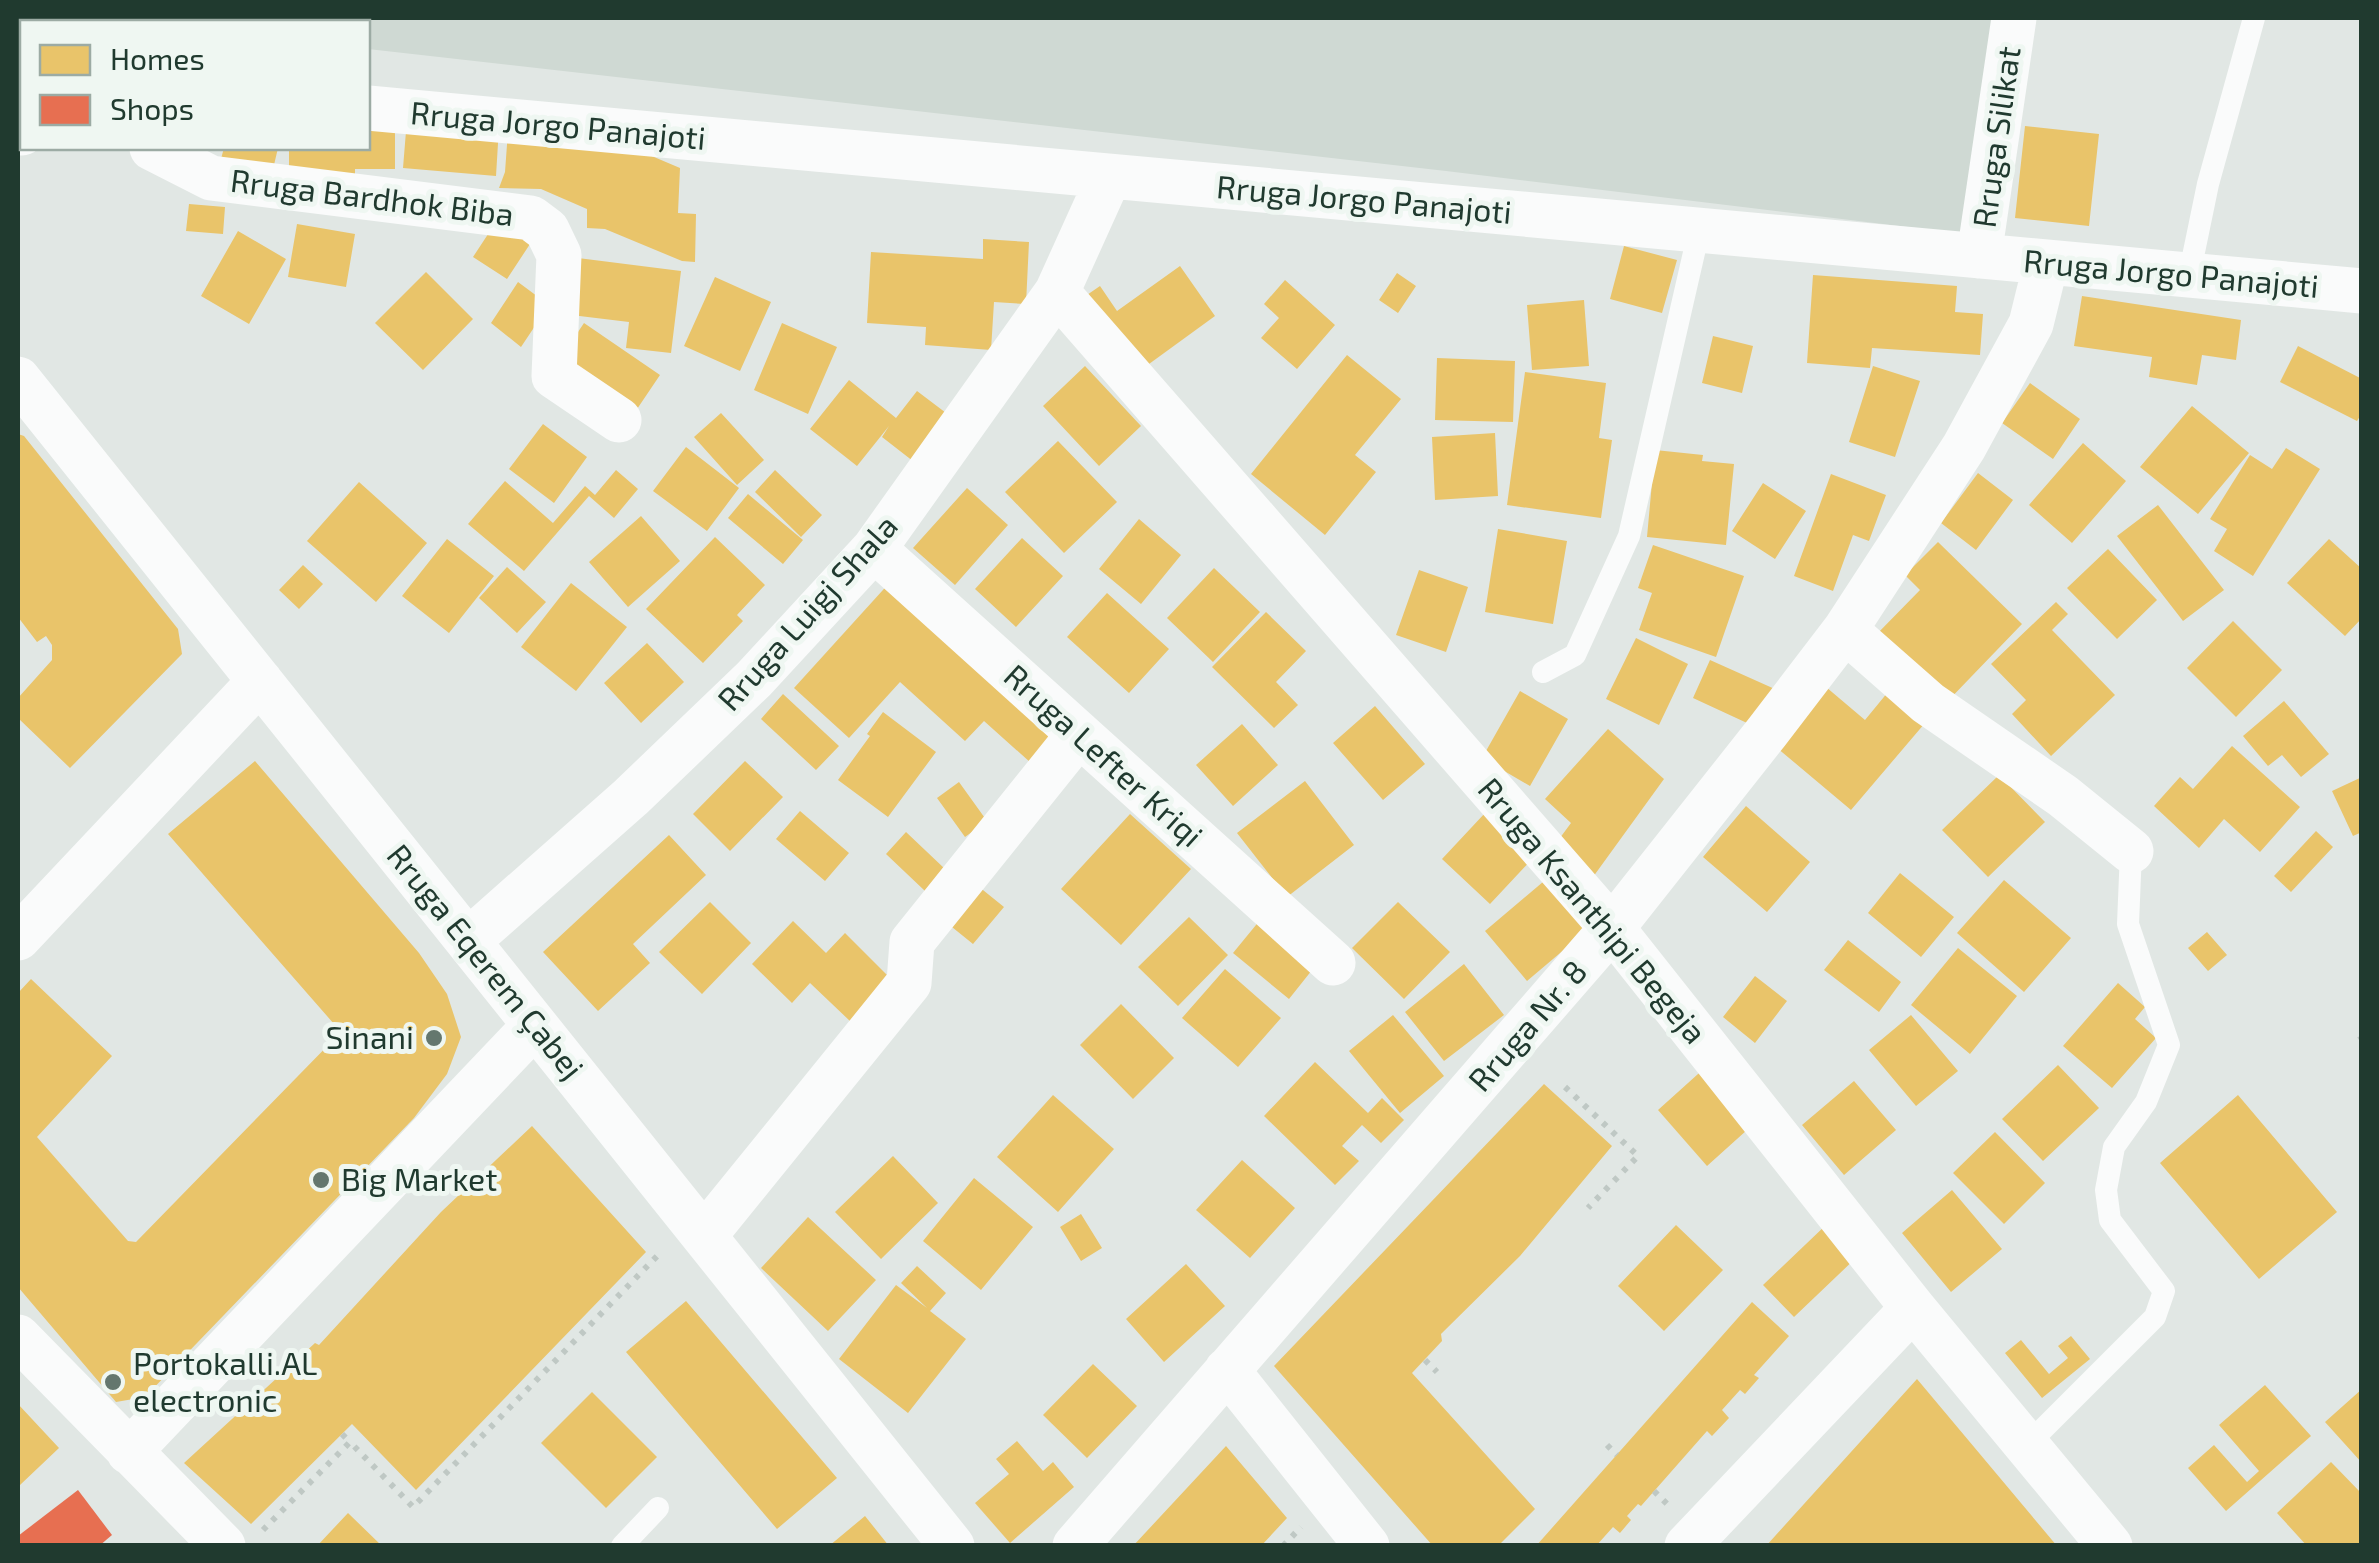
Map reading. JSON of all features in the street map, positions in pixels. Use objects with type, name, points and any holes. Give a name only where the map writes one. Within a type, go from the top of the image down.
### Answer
[{"type":"street","name":"Rruga Silikat","points":[[1979,256],[2014,18]]},
{"type":"street","name":"Rruga Jorgo Panajoti","points":[[370,108],[2362,292]]},
{"type":"street","name":"Rruga Bardhok Biba","points":[[156,150],[211,178],[531,218],[547,230],[559,255],[554,376],[618,420]]},
{"type":"street","name":"Rruga Luigj Shala","points":[[468,941],[631,797],[754,679],[874,549],[1056,292],[1109,177]]},
{"type":"street","name":"Rruga Nr. 8","points":[[1075,1546],[1612,928],[1845,630],[1964,447],[2030,324],[2046,263]]},
{"type":"street","name":"Rruga Ksanthipi Begeja","points":[[1056,292],[1612,928],[1914,1308],[2110,1546]]},
{"type":"street","name":"Rruga Eqerem Çabej","points":[[18,379],[535,1026],[684,1242],[952,1546]]},
{"type":"street","name":"Rruga Lefter Kriqi","points":[[874,549],[1333,963]]},
{"type":"street","points":[[1845,630],[1928,703],[2063,796],[2131,851]]},
{"type":"street","points":[[18,938],[260,680]]},
{"type":"street","points":[[684,1242],[909,983],[912,942],[1079,734]]},
{"type":"street","points":[[129,1452],[535,1026]]},
{"type":"street","points":[[1679,1527],[1914,1308]]},
{"type":"street","points":[[18,1337],[129,1452],[242,1539]]},
{"type":"street","points":[[1227,1370],[1367,1546]]},
{"type":"lane","points":[[2189,276],[2208,184],[2254,18]]},
{"type":"lane","points":[[1543,672],[1575,655],[1630,536],[1698,231]]},
{"type":"lane","points":[[2026,1446],[2155,1317],[2164,1290],[2110,1220],[2106,1190],[2114,1147],[2146,1102],[2168,1045],[2128,924],[2131,851]]},
{"type":"lane","points":[[622,1546],[658,1508]]},
{"type":"path","points":[[1565,1087],[1638,1156],[1588,1208]]},
{"type":"path","points":[[342,1434],[413,1507],[684,1242]]},
{"type":"path","points":[[1425,1360],[1437,1372]]},
{"type":"path","points":[[242,1539],[350,1442]]},
{"type":"path","points":[[1606,1445],[1617,1454]]},
{"type":"path","points":[[1654,1491],[1679,1527]]},
{"type":"shaded area","points":[[18,18],[2014,18],[1982,236],[370,49],[370,20],[20,20],[18,133]]},
{"type":"building: Homes","points":[[407,119],[499,127],[496,176],[403,168]]},
{"type":"building: Homes","points":[[370,120],[395,121],[395,169],[355,169],[355,192],[289,184],[289,150],[370,150]]},
{"type":"building: Homes","points":[[2025,126],[2099,134],[2089,226],[2015,218]]},
{"type":"building: Homes","points":[[508,131],[621,143],[680,168],[678,213],[696,214],[695,262],[682,261],[605,229],[587,228],[587,209],[541,189],[499,188],[505,172]]},
{"type":"building: Homes","points":[[223,150],[278,150],[270,182],[217,173]]},
{"type":"building: Homes","points":[[189,204],[225,207],[223,234],[186,231]]},
{"type":"building: Homes","points":[[496,222],[530,244],[507,279],[473,257]]},
{"type":"building: Homes","points":[[297,224],[355,234],[346,287],[288,277]]},
{"type":"building: Homes","points":[[238,231],[286,259],[249,324],[201,296]]},
{"type":"building: Homes","points":[[983,239],[1029,242],[1026,304],[994,302],[991,350],[925,345],[926,327],[867,323],[871,252],[983,259]]},
{"type":"building: Homes","points":[[1624,246],[1677,260],[1662,313],[1610,299]]},
{"type":"building: Homes","points":[[570,257],[681,271],[671,353],[626,348],[629,322],[563,314]]},
{"type":"building: Homes","points":[[1180,266],[1215,316],[1138,372],[1084,297],[1100,286],[1117,311]]},
{"type":"building: Homes","points":[[426,272],[473,319],[423,370],[375,323]]},
{"type":"building: Homes","points":[[1397,273],[1416,286],[1398,313],[1379,300]]},
{"type":"building: Homes","points":[[1813,275],[1957,286],[1955,312],[1983,314],[1980,355],[1872,348],[1870,368],[1807,363]]},
{"type":"building: Homes","points":[[715,277],[771,302],[740,371],[684,346]]},
{"type":"building: Homes","points":[[1285,280],[1335,325],[1297,369],[1261,338],[1279,318],[1264,304]]},
{"type":"building: Homes","points":[[518,282],[549,305],[521,347],[491,323]]},
{"type":"building: Homes","points":[[2082,296],[2241,320],[2236,360],[2202,355],[2197,385],[2149,377],[2152,357],[2074,346]]},
{"type":"building: Homes","points":[[1584,300],[1589,366],[1532,370],[1527,305]]},
{"type":"building: Homes","points":[[584,323],[660,375],[633,415],[558,362]]},
{"type":"building: Homes","points":[[782,323],[837,347],[808,414],[754,390]]},
{"type":"building: Homes","points":[[1713,336],[1753,346],[1742,393],[1702,383]]},
{"type":"building: Homes","points":[[2298,346],[2362,379],[2362,413],[2357,421],[2280,382]]},
{"type":"building: Homes","points":[[1347,355],[1401,399],[1355,455],[1376,472],[1325,535],[1251,474]]},
{"type":"building: Homes","points":[[1437,358],[1515,361],[1513,422],[1435,420]]},
{"type":"building: Homes","points":[[1085,366],[1141,426],[1099,466],[1043,406]]},
{"type":"building: Homes","points":[[1873,366],[1920,381],[1895,457],[1849,442]]},
{"type":"building: Homes","points":[[1525,372],[1606,383],[1599,438],[1612,440],[1601,518],[1507,505]]},
{"type":"building: Homes","points":[[849,380],[896,418],[917,391],[954,419],[918,465],[882,437],[889,426],[857,466],[810,429]]},
{"type":"building: Homes","points":[[2030,383],[2080,419],[2053,459],[2002,423]]},
{"type":"building: Homes","points":[[2192,406],[2249,453],[2198,514],[2140,467]]},
{"type":"building: Homes","points":[[721,413],[764,460],[737,485],[694,437]]},
{"type":"building: Homes","points":[[543,424],[587,457],[554,503],[509,469]]},
{"type":"building: Homes","points":[[1495,433],[1498,496],[1435,500],[1432,437]]},
{"type":"building: Homes","points":[[18,434],[24,436],[178,629],[182,654],[70,768],[18,718],[18,698],[52,660],[52,645],[46,636],[37,642],[18,617]]},
{"type":"building: Homes","points":[[1058,441],[1117,502],[1064,553],[1005,492]]},
{"type":"building: Homes","points":[[2083,443],[2126,481],[2072,543],[2029,505]]},
{"type":"building: Homes","points":[[686,447],[739,488],[707,531],[653,491]]},
{"type":"building: Homes","points":[[2286,448],[2320,469],[2253,576],[2214,551],[2227,529],[2210,519],[2250,455],[2272,469]]},
{"type":"building: Homes","points":[[1655,450],[1703,455],[1702,461],[1734,464],[1726,545],[1647,537]]},
{"type":"building: Homes","points":[[616,470],[638,489],[614,518],[589,496],[524,571],[468,524],[505,481],[553,523],[585,486],[595,495]]},
{"type":"building: Homes","points":[[775,470],[822,515],[801,537],[755,492]]},
{"type":"building: Homes","points":[[1978,473],[2013,500],[1976,550],[1941,523]]},
{"type":"building: Homes","points":[[1831,474],[1886,495],[1869,541],[1853,535],[1833,591],[1794,576]]},
{"type":"building: Homes","points":[[359,482],[427,543],[376,602],[307,541]]},
{"type":"building: Homes","points":[[1763,483],[1806,511],[1775,559],[1732,531]]},
{"type":"building: Homes","points":[[967,488],[1008,525],[955,585],[913,548]]},
{"type":"building: Homes","points":[[748,494],[803,540],[783,564],[728,518]]},
{"type":"building: Homes","points":[[2158,505],[2224,590],[2183,621],[2117,536]]},
{"type":"building: Homes","points":[[641,516],[680,561],[628,607],[589,562]]},
{"type":"building: Homes","points":[[1139,519],[1181,555],[1141,604],[1099,569]]},
{"type":"building: Homes","points":[[1498,529],[1567,541],[1553,624],[1485,612]]},
{"type":"building: Homes","points":[[715,537],[765,585],[737,615],[743,621],[703,663],[646,609]]},
{"type":"building: Homes","points":[[1022,538],[1063,576],[1016,627],[975,589]]},
{"type":"building: Homes","points":[[447,539],[494,576],[449,633],[402,596]]},
{"type":"building: Homes","points":[[2329,539],[2362,569],[2362,618],[2345,636],[2287,583]]},
{"type":"building: Homes","points":[[1938,542],[2022,624],[1944,705],[1874,637],[1920,590],[1905,575]]},
{"type":"building: Homes","points":[[1653,545],[1744,576],[1716,657],[1639,630],[1652,593],[1638,588]]},
{"type":"building: Homes","points":[[2108,549],[2157,600],[2117,639],[2067,588]]},
{"type":"building: Homes","points":[[303,565],[323,584],[299,609],[279,590]]},
{"type":"building: Homes","points":[[507,567],[546,602],[517,633],[479,598]]},
{"type":"building: Homes","points":[[1214,568],[1260,612],[1213,662],[1167,618]]},
{"type":"building: Homes","points":[[1419,570],[1468,587],[1446,652],[1396,635]]},
{"type":"building: Homes","points":[[892,580],[1059,732],[1031,763],[984,721],[965,741],[900,682],[849,738],[794,688]]},
{"type":"building: Homes","points":[[571,583],[627,627],[576,691],[521,647]]},
{"type":"building: Homes","points":[[1107,593],[1169,649],[1129,693],[1067,637]]},
{"type":"building: Homes","points":[[2056,602],[2068,614],[2052,630],[2115,695],[2051,756],[2012,714],[2026,700],[1991,664]]},
{"type":"building: Homes","points":[[1266,612],[1306,651],[1276,682],[1298,705],[1274,728],[1212,667]]},
{"type":"building: Homes","points":[[2233,621],[2282,670],[2236,717],[2187,668]]},
{"type":"building: Homes","points":[[1636,638],[1688,664],[1659,725],[1606,699]]},
{"type":"building: Homes","points":[[647,643],[684,682],[641,723],[604,683]]},
{"type":"building: Homes","points":[[1710,660],[1777,690],[1760,729],[1693,698]]},
{"type":"building: Homes","points":[[1826,687],[1865,720],[1888,692],[1925,723],[1851,810],[1776,747]]},
{"type":"building: Homes","points":[[1520,691],[1568,719],[1530,786],[1482,758]]},
{"type":"building: Homes","points":[[783,694],[839,746],[816,770],[761,719]]},
{"type":"building: Homes","points":[[2284,701],[2329,754],[2301,777],[2282,755],[2268,766],[2243,736]]},
{"type":"building: Homes","points":[[1375,706],[1425,764],[1383,800],[1333,743]]},
{"type":"building: Homes","points":[[883,712],[936,752],[888,817],[838,780]]},
{"type":"building: Homes","points":[[1242,724],[1278,765],[1233,806],[1196,765]]},
{"type":"building: Homes","points":[[1608,729],[1664,779],[1593,877],[1554,846],[1571,823],[1545,799]]},
{"type":"building: Homes","points":[[2232,746],[2300,807],[2260,852],[2224,819],[2199,848],[2154,806],[2180,777],[2193,789]]},
{"type":"building: Homes","points":[[255,761],[419,953],[447,994],[461,1037],[447,1074],[414,1118],[145,1397],[116,1402],[18,1287],[18,993],[31,979],[112,1056],[37,1137],[128,1241],[136,1242],[341,1032],[168,834]]},
{"type":"building: Homes","points":[[745,761],[783,797],[730,851],[693,814]]},
{"type":"building: Homes","points":[[1999,775],[2045,822],[1988,877],[1942,830]]},
{"type":"building: Homes","points":[[2362,777],[2362,832],[2353,836],[2332,791]]},
{"type":"building: Homes","points":[[1305,781],[1354,845],[1287,897],[1237,833]]},
{"type":"building: Homes","points":[[959,782],[987,821],[965,837],[937,798]]},
{"type":"building: Homes","points":[[1746,806],[1810,862],[1767,912],[1703,857]]},
{"type":"building: Homes","points":[[800,811],[849,853],[825,881],[776,839]]},
{"type":"building: Homes","points":[[1485,813],[1533,858],[1490,904],[1442,859]]},
{"type":"building: Homes","points":[[1130,814],[1191,869],[1121,945],[1061,889]]},
{"type":"building: Homes","points":[[2316,831],[2333,847],[2291,892],[2274,876]]},
{"type":"building: Homes","points":[[906,832],[945,869],[925,891],[886,854]]},
{"type":"building: Homes","points":[[669,835],[706,875],[633,944],[650,963],[598,1011],[543,952]]},
{"type":"building: Homes","points":[[1900,873],[1954,917],[1921,957],[1868,913]]},
{"type":"building: Homes","points":[[1550,876],[1592,926],[1527,981],[1485,931]]},
{"type":"building: Homes","points":[[2004,880],[2071,938],[2024,992],[1957,933]]},
{"type":"building: Homes","points":[[978,886],[1004,907],[973,944],[947,923]]},
{"type":"building: Homes","points":[[710,902],[751,943],[702,994],[659,952]]},
{"type":"building: Homes","points":[[1398,902],[1450,952],[1404,999],[1352,948]]},
{"type":"building: Homes","points":[[1265,914],[1320,960],[1289,999],[1233,953]]},
{"type":"building: Homes","points":[[1189,917],[1228,955],[1178,1006],[1138,967]]},
{"type":"building: Homes","points":[[793,921],[826,953],[845,933],[892,980],[851,1022],[810,983],[792,1003],[752,964]]},
{"type":"building: Homes","points":[[2207,932],[2227,955],[2208,971],[2188,948]]},
{"type":"building: Homes","points":[[1848,940],[1901,982],[1879,1012],[1824,970]]},
{"type":"building: Homes","points":[[1958,948],[2017,996],[1970,1054],[1911,1005]]},
{"type":"building: Homes","points":[[1464,964],[1504,1015],[1444,1061],[1405,1012]]},
{"type":"building: Homes","points":[[1225,969],[1281,1018],[1238,1067],[1182,1018]]},
{"type":"building: Homes","points":[[1755,976],[1787,1001],[1755,1043],[1723,1017]]},
{"type":"building: Homes","points":[[2118,983],[2145,1007],[2135,1019],[2156,1038],[2112,1088],[2063,1046]]},
{"type":"building: Homes","points":[[1121,1004],[1174,1058],[1133,1099],[1080,1045]]},
{"type":"building: Homes","points":[[1393,1015],[1444,1076],[1400,1113],[1349,1051]]},
{"type":"building: Homes","points":[[1911,1015],[1958,1071],[1916,1106],[1869,1050]]},
{"type":"building: Homes","points":[[1315,1062],[1368,1113],[1382,1098],[1404,1120],[1381,1143],[1362,1125],[1342,1146],[1359,1161],[1335,1185],[1264,1116]]},
{"type":"building: Homes","points":[[1708,1065],[1757,1121],[1707,1166],[1658,1110]]},
{"type":"building: Homes","points":[[2058,1065],[2099,1108],[2043,1161],[2002,1119]]},
{"type":"building: Homes","points":[[1854,1081],[1896,1130],[1844,1175],[1802,1125]]},
{"type":"building: Homes","points":[[1544,1084],[1612,1146],[1520,1256],[1441,1334],[1442,1341],[1412,1373],[1535,1509],[1498,1546],[1433,1546],[1274,1366]]},
{"type":"building: Homes","points":[[1053,1095],[1114,1149],[1058,1212],[997,1157]]},
{"type":"building: Homes","points":[[2238,1095],[2337,1212],[2259,1279],[2160,1163]]},
{"type":"building: Homes","points":[[532,1126],[646,1252],[416,1490],[352,1424],[251,1524],[184,1463],[315,1343],[319,1345],[441,1212]]},
{"type":"building: Homes","points":[[1995,1132],[2045,1183],[2004,1224],[1953,1173]]},
{"type":"building: Homes","points":[[893,1156],[938,1203],[881,1259],[835,1212]]},
{"type":"building: Homes","points":[[1242,1160],[1295,1208],[1250,1258],[1196,1210]]},
{"type":"building: Homes","points":[[974,1178],[1033,1227],[981,1290],[923,1241]]},
{"type":"building: Homes","points":[[1952,1190],[2002,1249],[1951,1292],[1902,1233]]},
{"type":"building: Homes","points":[[1081,1214],[1102,1248],[1081,1261],[1060,1227]]},
{"type":"building: Homes","points":[[808,1217],[876,1280],[828,1331],[761,1268]]},
{"type":"building: Homes","points":[[1828,1223],[1859,1255],[1794,1317],[1763,1285]]},
{"type":"building: Homes","points":[[1676,1225],[1723,1270],[1664,1331],[1618,1286]]},
{"type":"building: Homes","points":[[1186,1264],[1225,1306],[1164,1362],[1126,1319]]},
{"type":"building: Homes","points":[[917,1266],[946,1293],[930,1311],[966,1339],[908,1413],[839,1359],[896,1285],[927,1308],[901,1283]]},
{"type":"building: Homes","points":[[686,1301],[837,1478],[777,1529],[626,1352]]},
{"type":"building: Homes","points":[[1752,1302],[1789,1336],[1754,1375],[1759,1378],[1745,1394],[1740,1390],[1722,1410],[1729,1418],[1712,1436],[1707,1431],[1641,1506],[1638,1504],[1627,1516],[1631,1520],[1620,1533],[1613,1527],[1596,1546],[1536,1546]]},
{"type":"building: Homes","points":[[2071,1336],[2090,1359],[2042,1398],[2005,1353],[2021,1340],[2049,1374],[2068,1358],[2058,1346]]},
{"type":"building: Homes","points":[[1093,1364],[1137,1406],[1087,1458],[1043,1415]]},
{"type":"building: Homes","points":[[1917,1379],[2057,1546],[1766,1546]]},
{"type":"building: Homes","points":[[2265,1385],[2311,1436],[2226,1511],[2188,1468],[2214,1445],[2247,1482],[2259,1471],[2219,1425]]},
{"type":"building: Homes","points":[[2362,1389],[2362,1463],[2325,1422]]},
{"type":"building: Homes","points":[[592,1392],[657,1457],[606,1508],[541,1443]]},
{"type":"building: Homes","points":[[18,1404],[59,1448],[20,1485],[18,1482]]},
{"type":"building: Homes","points":[[1017,1441],[1043,1471],[1053,1462],[1074,1487],[1010,1543],[975,1503],[1009,1474],[996,1459]]},
{"type":"building: Homes","points":[[1226,1446],[1287,1518],[1261,1546],[1133,1546]]},
{"type":"building: Homes","points":[[2331,1462],[2362,1494],[2362,1546],[2307,1546],[2277,1513]]},
{"type":"building: Homes","points":[[348,1513],[382,1546],[317,1546]]},
{"type":"building: Homes","points":[[865,1516],[889,1546],[829,1546]]},
{"type":"building: Shops","points":[[78,1490],[112,1535],[99,1546],[18,1546],[18,1536]]},
{"type":"place","name":"Sinani","points":[[434,1038]]},
{"type":"place","name":"Big Market","points":[[321,1180]]},
{"type":"place","name":"Portokalli.AL electronic","points":[[113,1382]]}]
